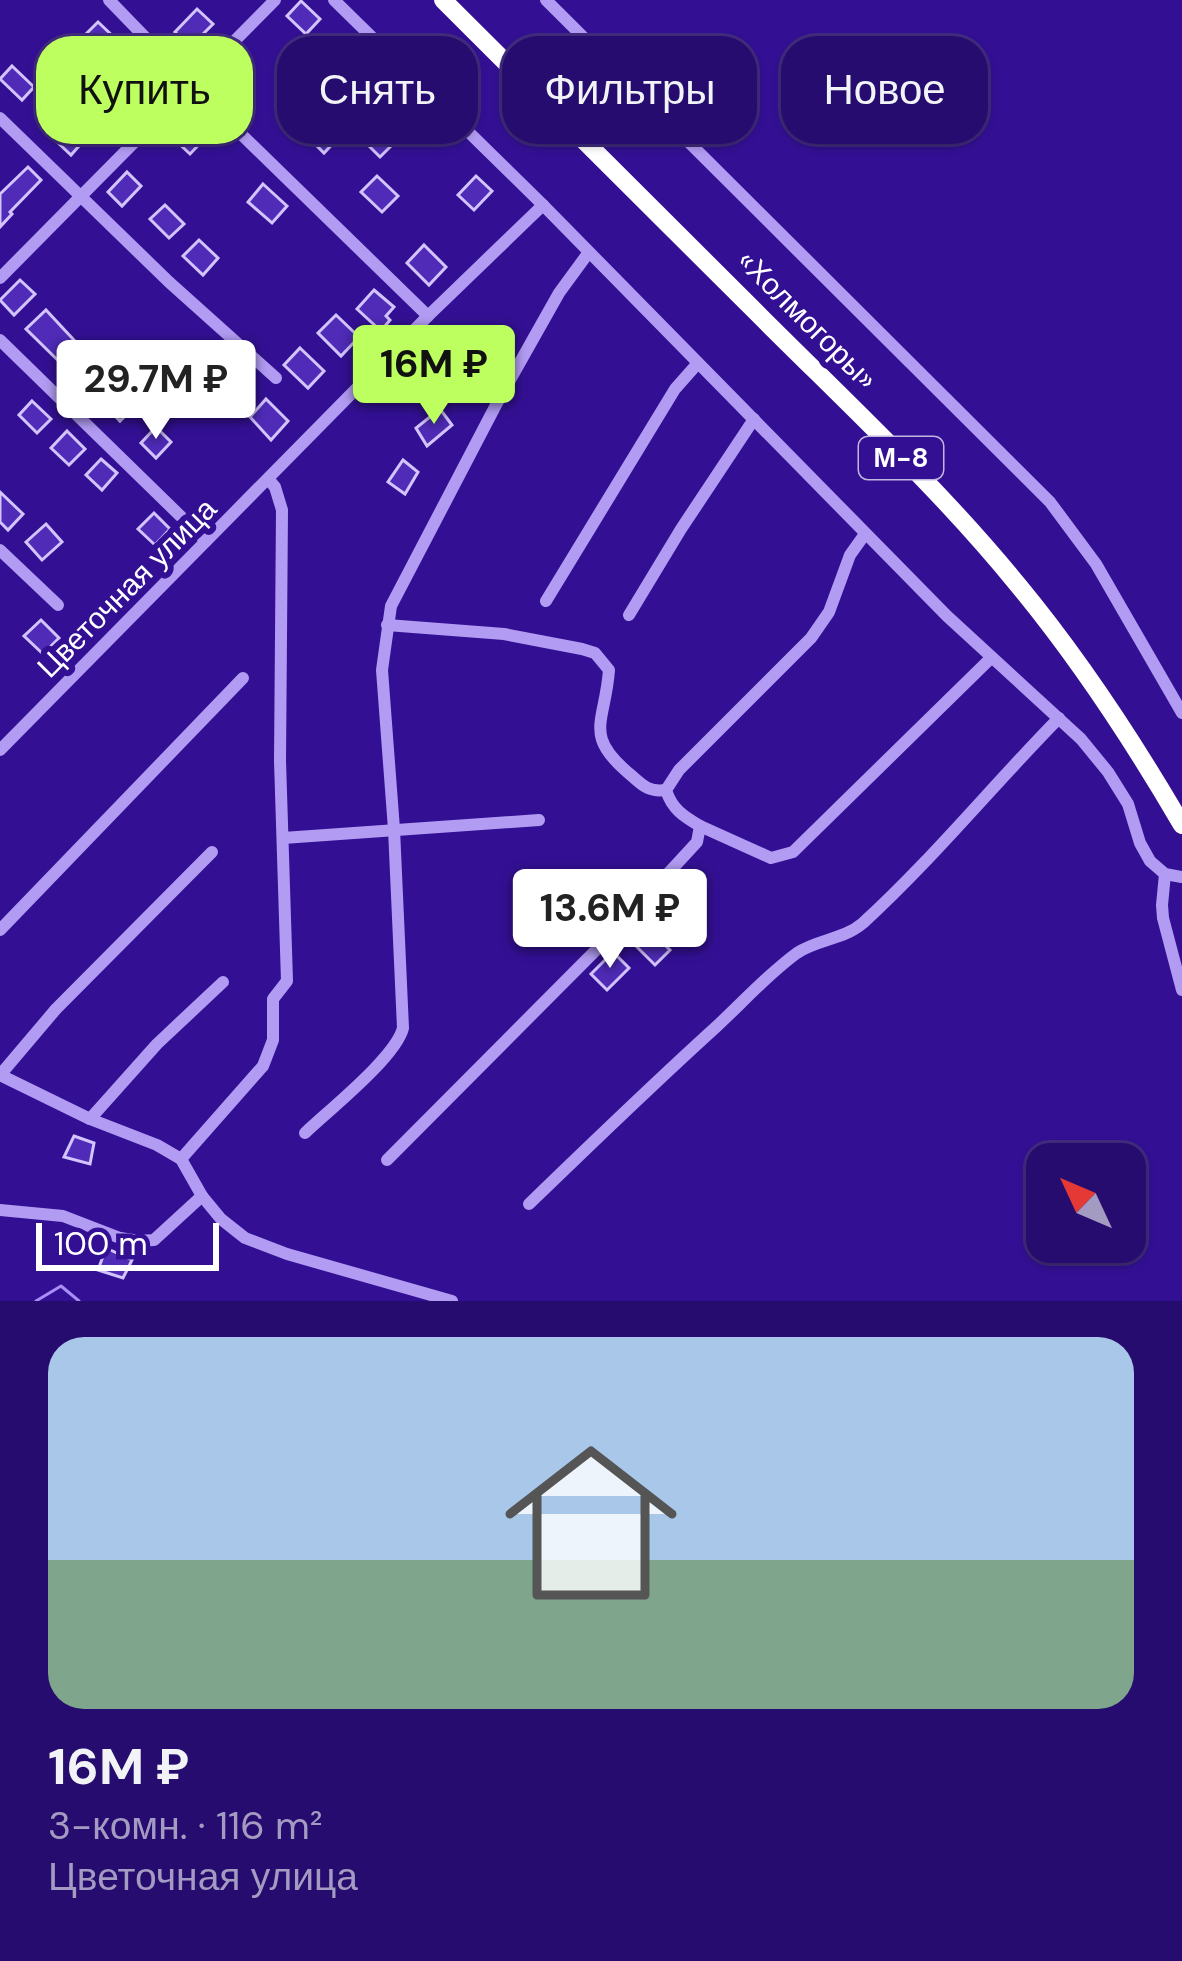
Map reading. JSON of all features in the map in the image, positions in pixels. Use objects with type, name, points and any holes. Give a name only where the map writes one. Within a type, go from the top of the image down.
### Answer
[{"type":"highway","name":"«Холмогоры»","points":[[443,0],[975,536],[1087,675],[1182,825]]},
{"type":"street","points":[[109,0],[145,36]]},
{"type":"street","points":[[240,36],[275,0]]},
{"type":"street","points":[[334,0],[991,658],[1059,718],[1108,772],[1128,804],[1150,861],[1165,874],[1182,877]]},
{"type":"street","points":[[546,0],[1029,479],[1067,524],[1125,610],[1182,713]]},
{"type":"street","points":[[0,118],[276,378]]},
{"type":"street","points":[[0,278],[133,144]]},
{"type":"street","points":[[253,144],[428,316]]},
{"type":"street","name":"Цветочная улица","points":[[0,750],[543,205]]},
{"type":"street","points":[[305,1133],[382,1061],[403,1028],[382,670],[391,606],[497,403],[559,293],[589,252]]},
{"type":"street","points":[[0,340],[206,541]]},
{"type":"street","points":[[546,601],[675,388],[698,363]]},
{"type":"street","points":[[629,615],[754,419]]},
{"type":"street","points":[[181,1159],[262,1066],[273,1040],[273,999],[284,988],[288,970],[280,761],[282,510],[275,487],[268,481]]},
{"type":"street","points":[[666,790],[679,770],[811,638],[829,612],[850,556],[866,534]]},
{"type":"street","points":[[0,550],[58,605]]},
{"type":"street","points":[[387,625],[504,634],[595,653],[609,670],[601,712],[604,748],[645,788],[666,790]]},
{"type":"street","points":[[666,790],[680,814],[700,826],[770,858],[793,852],[991,658]]},
{"type":"street","points":[[0,930],[244,678]]},
{"type":"street","points":[[529,1204],[801,950],[844,937],[859,926],[1059,718]]},
{"type":"street","points":[[283,838],[539,820]]},
{"type":"street","points":[[387,1160],[615,932],[697,842],[700,826]]},
{"type":"street","points":[[212,852],[56,1010],[0,1075],[181,1159],[202,1196],[245,1238],[287,1255],[452,1301]]},
{"type":"street","points":[[1165,874],[1163,918],[1182,990]]},
{"type":"street","points":[[90,1118],[157,1044],[223,982]]},
{"type":"street","points":[[0,1210],[63,1216],[120,1238],[154,1240],[202,1196]]},
{"type":"building","points":[[301,1],[320,19],[306,34],[287,16]]},
{"type":"building","points":[[197,9],[213,24],[201,36],[175,32]]},
{"type":"building","points":[[98,22],[113,36],[84,36]]},
{"type":"building","points":[[12,66],[34,87],[22,100],[0,79]]},
{"type":"building","points":[[59,144],[81,144],[71,155]]},
{"type":"building","points":[[179,144],[200,144],[190,154]]},
{"type":"building","points":[[367,144],[393,144],[380,157]]},
{"type":"building","points":[[28,167],[41,180],[0,227],[0,194]]},
{"type":"building","points":[[127,172],[141,186],[122,206],[108,192]]},
{"type":"building","points":[[377,176],[398,196],[382,212],[361,192]]},
{"type":"building","points":[[476,176],[492,191],[474,210],[458,195]]},
{"type":"building","points":[[263,184],[287,206],[272,223],[248,202]]},
{"type":"building","points":[[165,205],[184,224],[169,238],[150,219]]},
{"type":"building","points":[[199,240],[218,258],[203,275],[183,256]]},
{"type":"building","points":[[424,245],[446,267],[429,285],[407,263]]},
{"type":"building","points":[[20,280],[35,294],[14,315],[0,300]]},
{"type":"building","points":[[374,290],[394,307],[381,331],[357,309]]},
{"type":"building","points":[[46,310],[99,367],[82,384],[26,329]]},
{"type":"building","points":[[336,315],[359,337],[341,356],[318,333]]},
{"type":"building","points":[[300,348],[324,371],[308,388],[284,365]]},
{"type":"building","points":[[116,385],[135,406],[120,421],[100,400]]},
{"type":"building","points":[[266,399],[288,421],[271,440],[250,417]]},
{"type":"building","points":[[32,401],[51,419],[37,433],[19,415]]},
{"type":"building","points":[[440,409],[452,425],[427,446],[416,428]]},
{"type":"building","points":[[156,427],[171,442],[156,458],[141,443]]},
{"type":"building","points":[[67,431],[85,449],[69,465],[51,448]]},
{"type":"building","points":[[101,459],[117,473],[102,490],[86,475]]},
{"type":"building","points":[[403,460],[418,472],[405,494],[388,482]]},
{"type":"building","points":[[0,492],[23,514],[8,530],[0,522]]},
{"type":"building","points":[[154,513],[170,529],[155,545],[138,529]]},
{"type":"building","points":[[46,524],[62,542],[42,560],[26,542]]},
{"type":"building","points":[[41,620],[59,638],[43,654],[24,636]]},
{"type":"building","points":[[649,930],[670,950],[655,965],[635,945]]},
{"type":"building","points":[[613,952],[629,968],[607,990],[591,974]]},
{"type":"building","points":[[74,1136],[94,1143],[90,1164],[64,1157]]},
{"type":"building","points":[[106,1248],[132,1260],[123,1278],[98,1270]]},
{"type":"waterway","points":[[36,1301],[61,1286],[79,1301]]}]
